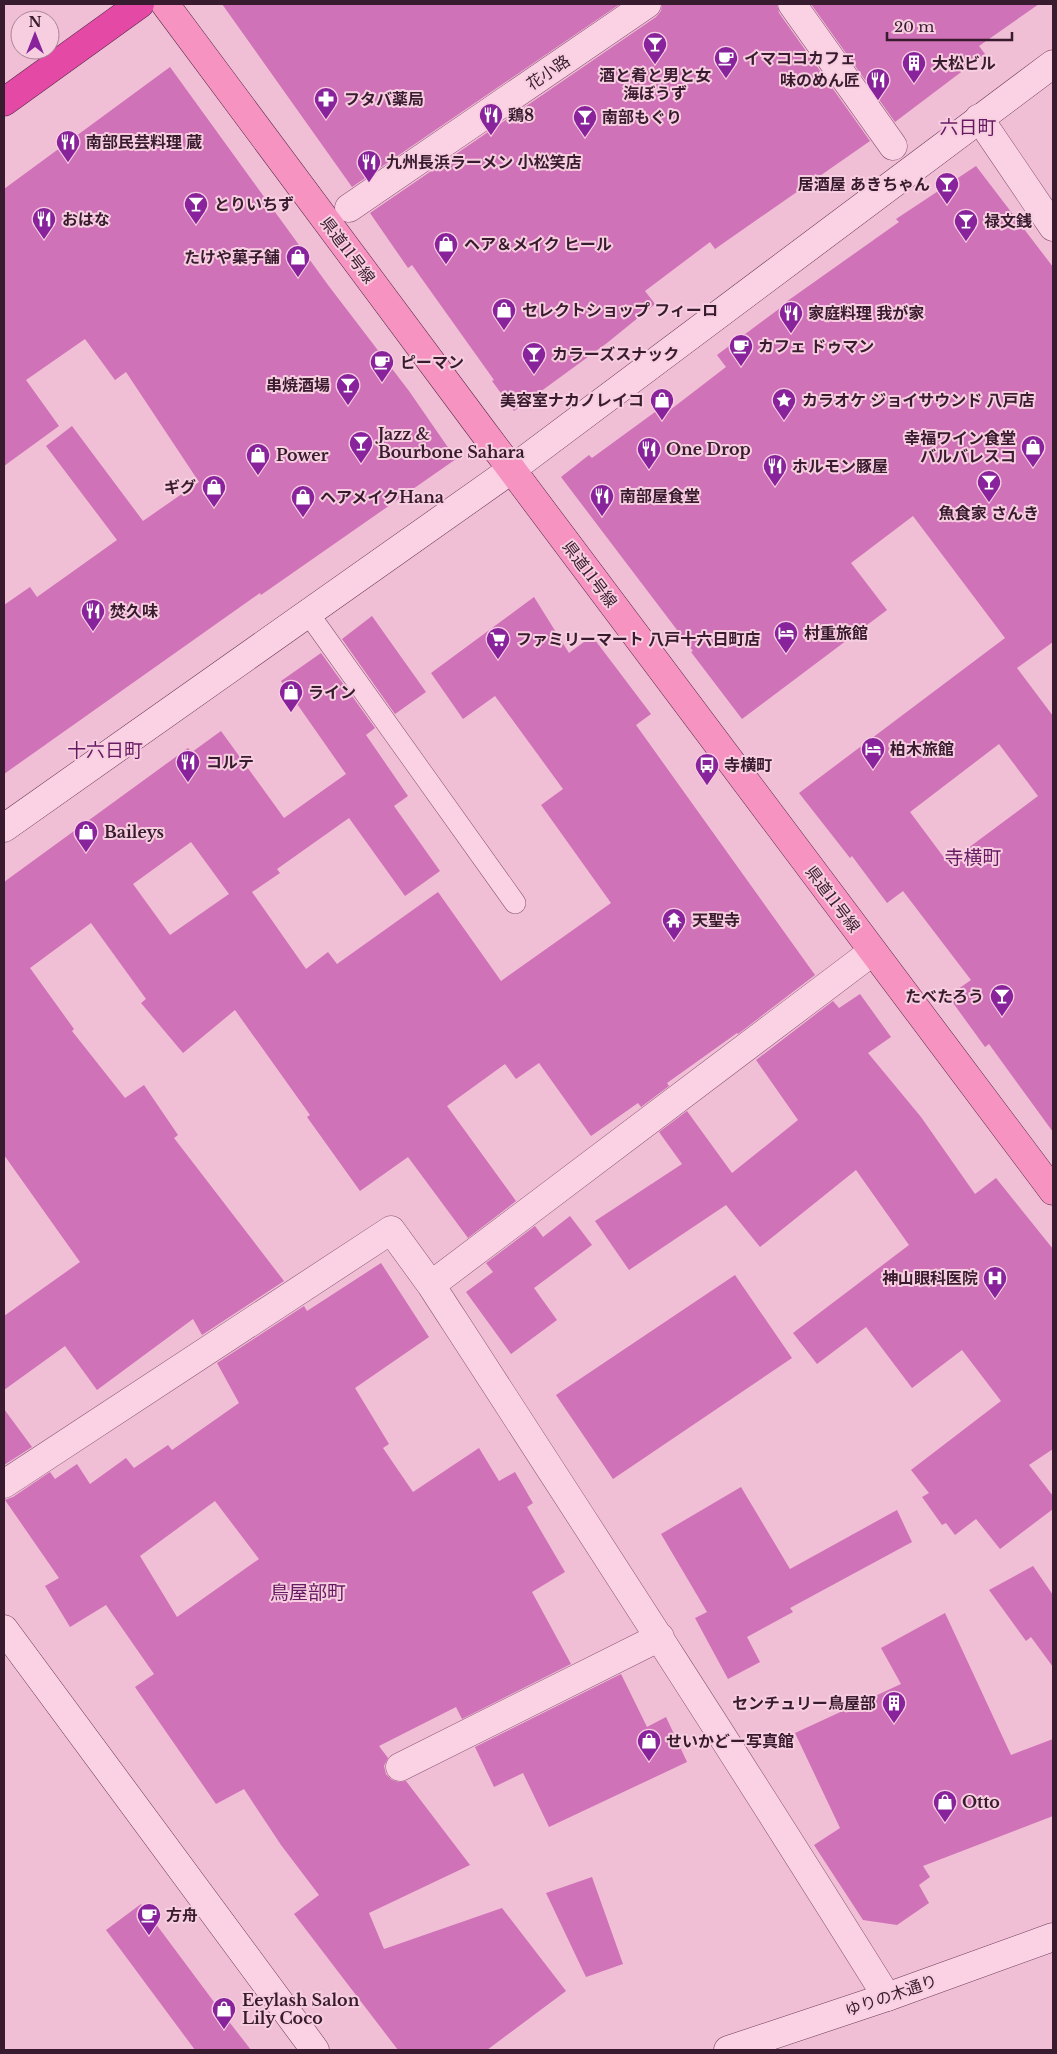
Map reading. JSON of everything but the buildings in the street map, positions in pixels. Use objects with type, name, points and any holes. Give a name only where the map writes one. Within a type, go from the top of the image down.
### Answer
[{"type":"highway","points":[[4,102],[140,4]]},
{"type":"main road","name":"県道11号線","points":[[165,4],[511,470],[1053,1191]]},
{"type":"street","name":"花小路","points":[[349,208],[647,4]]},
{"type":"street","points":[[792,4],[893,146]]},
{"type":"street","points":[[4,828],[511,470],[1053,64]]},
{"type":"street","points":[[980,118],[1053,227]]},
{"type":"street","points":[[431,1285],[872,952]]},
{"type":"street","points":[[4,1484],[390,1230],[431,1285],[660,1637],[759,1791],[887,1997]]},
{"type":"street","points":[[4,1630],[315,2050]]},
{"type":"street","points":[[400,1767],[660,1637]]},
{"type":"street","name":"ゆりの木通り","points":[[728,2050],[887,1997],[1053,1937]]},
{"type":"lane","points":[[308,614],[514,903]]},
{"type":"place","name":"酒と肴と男と女 海ぼうず","points":[[655,65]]},
{"type":"place","name":"イマココカフェ","points":[[726,79]]},
{"type":"place","name":"大松ビル","points":[[914,84]]},
{"type":"place","name":"味のめん匠","points":[[878,101]]},
{"type":"place","name":"フタバ薬局","points":[[326,120]]},
{"type":"place","name":"鶏8","points":[[491,136]]},
{"type":"place","name":"南部もぐり","points":[[585,138]]},
{"type":"place","name":"南部民芸料理 蔵","points":[[68,163]]},
{"type":"place","name":"九州長浜ラーメン 小松笑店","points":[[369,183]]},
{"type":"place","name":"居酒屋 あきちゃん","points":[[947,205]]},
{"type":"place","name":"とりいちず","points":[[196,225]]},
{"type":"place","name":"おはな","points":[[44,240]]},
{"type":"place","name":"禄文銭","points":[[966,242]]},
{"type":"place","name":"ヘア＆メイク ヒール","points":[[446,265]]},
{"type":"place","name":"たけや菓子舗","points":[[298,278]]},
{"type":"place","name":"セレクトショップ フィーロ","points":[[504,331]]},
{"type":"place","name":"家庭料理 我が家","points":[[791,334]]},
{"type":"place","name":"カフェ ドゥマン","points":[[741,367]]},
{"type":"place","name":"カラーズスナック","points":[[534,375]]},
{"type":"place","name":"ピーマン","points":[[382,383]]},
{"type":"place","name":"串焼酒場","points":[[348,406]]},
{"type":"place","name":"美容室ナカノレイコ","points":[[662,421]]},
{"type":"place","name":"カラオケ ジョイサウンド 八戸店","points":[[784,421]]},
{"type":"place","name":"Jazz & Bourbone Sahara","points":[[361,464]]},
{"type":"place","name":"幸福ワイン食堂 バルバレスコ","points":[[1033,468]]},
{"type":"place","name":"One Drop","points":[[649,470]]},
{"type":"place","name":"Power","points":[[258,476]]},
{"type":"place","name":"ホルモン豚屋","points":[[775,487]]},
{"type":"place","name":"魚食家 さんき","points":[[989,503]]},
{"type":"place","name":"ギグ","points":[[214,508]]},
{"type":"place","name":"南部屋食堂","points":[[602,517]]},
{"type":"place","name":"ヘアメイクHana","points":[[303,518]]},
{"type":"place","name":"焚久味","points":[[93,632]]},
{"type":"place","name":"村重旅館","points":[[786,654]]},
{"type":"place","name":"ファミリーマート 八戸十六日町店","points":[[498,660]]},
{"type":"place","name":"ライン","points":[[291,713]]},
{"type":"place","name":"柏木旅館","points":[[873,770]]},
{"type":"place","name":"コルテ","points":[[188,783]]},
{"type":"place","name":"寺横町","points":[[707,786]]},
{"type":"place","name":"Baileys","points":[[86,853]]},
{"type":"place","name":"天聖寺","points":[[674,941]]},
{"type":"place","name":"たべたろう","points":[[1002,1017]]},
{"type":"place","name":"神山眼科医院","points":[[995,1299]]},
{"type":"place","name":"センチュリー鳥屋部","points":[[894,1724]]},
{"type":"place","name":"せいかどー写真館","points":[[649,1762]]},
{"type":"place","name":"Otto","points":[[945,1823]]},
{"type":"place","name":"方舟","points":[[149,1936]]},
{"type":"place","name":"Eeylash Salon Lily Coco","points":[[224,2030]]},
{"type":"district","name":"六日町","points":[[968,127]]},
{"type":"district","name":"十六日町","points":[[105,750]]},
{"type":"district","name":"寺横町","points":[[973,857]]},
{"type":"district","name":"鳥屋部町","points":[[308,1592]]}]
